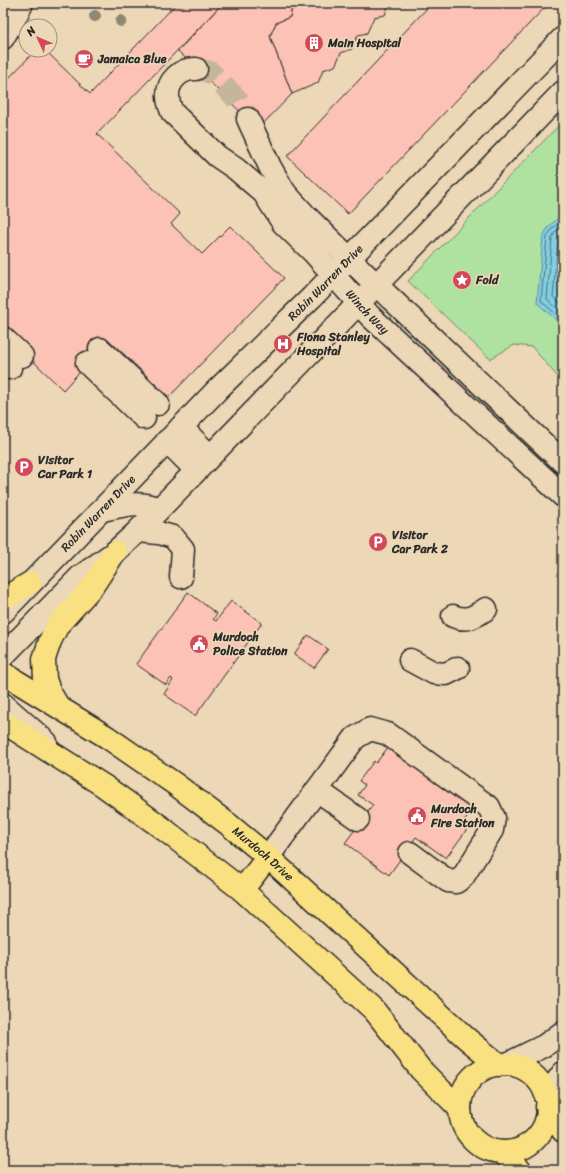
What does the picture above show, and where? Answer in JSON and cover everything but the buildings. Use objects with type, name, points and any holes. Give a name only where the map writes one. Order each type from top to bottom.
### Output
[{"type":"main road","points":[[58,706],[49,691],[45,679],[44,659],[50,641],[58,625],[92,587],[116,552]]},
{"type":"main road","points":[[3,599],[30,583]]},
{"type":"main road","name":"Murdoch Drive","points":[[3,673],[107,737],[175,784],[268,857],[466,1038],[503,1064],[519,1067],[530,1073],[539,1082],[547,1102],[563,1131]]},
{"type":"main road","points":[[3,722],[104,786],[161,827],[242,890],[374,1010],[422,1070],[460,1109]]},
{"type":"main road","points":[[242,890],[268,857]]},
{"type":"main road","points":[[503,1064],[486,1068],[475,1075],[467,1084],[461,1096],[460,1109],[462,1122],[468,1134],[477,1143],[489,1150],[502,1152],[516,1150],[529,1144],[539,1134],[546,1121],[547,1102]]},
{"type":"main road","points":[[502,1152],[520,1170]]},
{"type":"street","points":[[3,38],[18,14],[22,4]]},
{"type":"street","name":"Robin Warren Drive","points":[[352,278],[368,240],[563,38]]},
{"type":"street","name":"Winch Way","points":[[196,69],[189,69],[183,72],[172,82],[168,89],[169,105],[172,112],[217,156],[264,193],[283,223],[352,278],[563,462]]},
{"type":"street","points":[[312,297],[321,289],[396,265],[563,92]]},
{"type":"street","name":"Winch Way","points":[[229,164],[243,163],[249,160],[254,154],[257,142],[251,125],[270,167],[299,222],[563,496]]},
{"type":"street","points":[[3,656],[80,577],[116,552],[138,531],[343,320],[349,315],[364,313],[352,278],[320,265],[320,282],[312,297]]},
{"type":"street","name":"Robin Warren Drive","points":[[3,612],[218,389],[312,297]]},
{"type":"street","points":[[3,338],[12,362]]},
{"type":"street","points":[[94,356],[151,411]]},
{"type":"street","points":[[174,434],[203,463]]},
{"type":"street","points":[[102,510],[136,503],[148,504],[159,509]]},
{"type":"street","points":[[138,531],[159,533],[173,537],[183,549],[181,577]]},
{"type":"street","points":[[453,616],[461,620],[473,618],[486,609]]},
{"type":"street","points":[[410,660],[434,673],[446,674],[458,668]]},
{"type":"street","points":[[3,704],[72,766]]},
{"type":"street","points":[[268,857],[355,738],[370,729],[388,734],[489,807],[494,818],[492,830],[463,876],[456,882],[448,881],[410,853]]},
{"type":"street","points":[[317,790],[358,819]]},
{"type":"street","points":[[503,1064],[544,1046],[563,1032]]},
{"type":"street","points":[[547,1102],[563,1073]]},
{"type":"green space","points":[[563,121],[563,383],[532,347],[514,345],[490,359],[408,281]]},
{"type":"water","points":[[563,214],[563,326],[537,303],[543,236],[549,226]]},
{"type":"tunnel","points":[[196,69],[210,72],[237,99],[248,119]]},
{"type":"place","name":"Main Hospital","points":[[314,43]]},
{"type":"place","name":"Jamaica Blue","points":[[84,59]]},
{"type":"place","name":"Fold","points":[[462,280]]},
{"type":"place","name":"Fiona Stanley Hospital","points":[[283,344]]},
{"type":"place","name":"Visitor Car Park 1","points":[[24,467]]},
{"type":"place","name":"Visitor Car Park 2","points":[[378,542]]},
{"type":"place","name":"Murdoch Police Station","points":[[199,644]]},
{"type":"place","name":"Murdoch Fire Station","points":[[417,816]]}]
